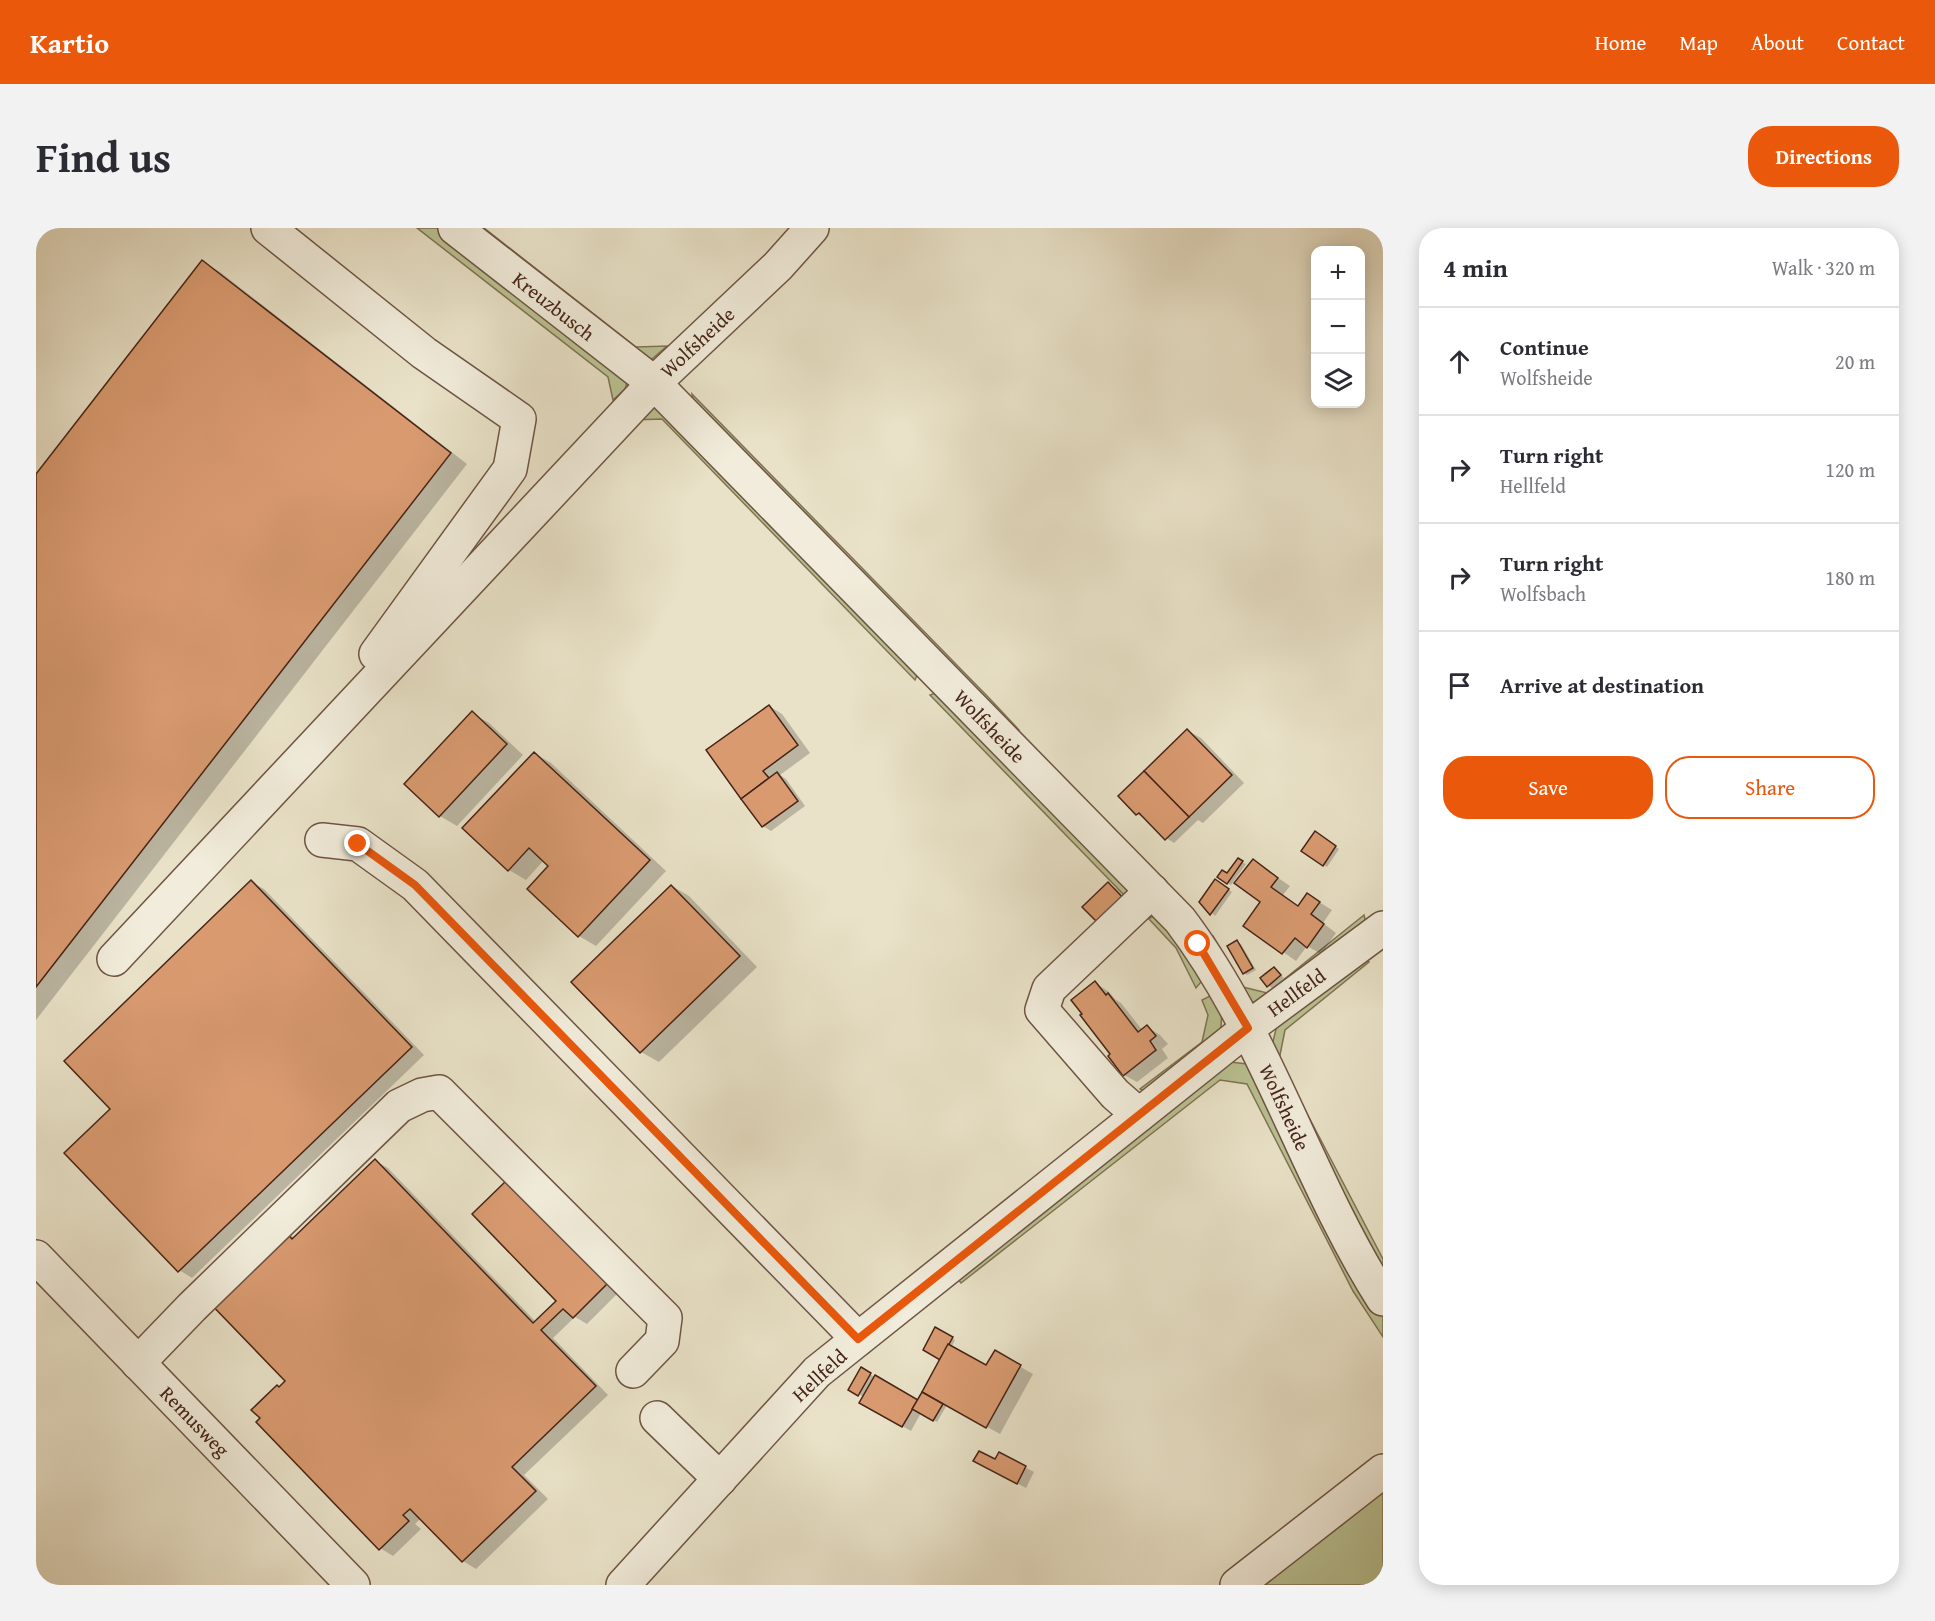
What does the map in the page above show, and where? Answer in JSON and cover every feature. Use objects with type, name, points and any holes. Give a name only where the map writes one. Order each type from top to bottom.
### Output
[{"type":"street","points":[[267,228],[424,352],[519,419],[510,469],[294,767]]},
{"type":"street","name":"Kreuzbusch","points":[[455,228],[654,383]]},
{"type":"street","name":"Wolfsheide","points":[[813,228],[777,266],[654,383],[1180,920],[1198,944],[1248,1028],[1323,1187],[1383,1299]]},
{"type":"street","points":[[114,959],[654,383]]},
{"type":"street","points":[[322,840],[358,844],[415,885],[858,1339]]},
{"type":"street","points":[[1138,1115],[1115,1094],[1042,1010],[1049,989],[1152,891]]},
{"type":"street","name":"Hellfeld","points":[[623,1585],[817,1372],[1248,1028],[1383,928]]},
{"type":"street","points":[[138,1363],[399,1106],[422,1095],[439,1092],[665,1318],[662,1341],[633,1371]]},
{"type":"street","name":"Remusweg","points":[[36,1257],[353,1585]]},
{"type":"street","points":[[657,1418],[720,1479]]},
{"type":"street","points":[[1237,1585],[1383,1472]]},
{"type":"green space","points":[[417,228],[442,228],[620,367],[627,383],[625,389],[613,400],[608,377]]},
{"type":"green space","points":[[469,228],[484,228],[636,347],[667,346],[652,359],[639,357]]},
{"type":"green space","points":[[692,394],[991,700],[1019,730],[1013,737],[695,410]]},
{"type":"green space","points":[[658,406],[920,668],[915,680],[662,419],[634,420],[646,408]]},
{"type":"green space","points":[[938,692],[1133,884],[1126,897],[930,695]]},
{"type":"green space","points":[[1162,915],[1205,977],[1196,988],[1176,948],[1148,918]]},
{"type":"green space","points":[[1364,915],[1364,929],[1270,1003],[1250,1002],[1208,945],[1213,936],[1243,987],[1267,993]]},
{"type":"green space","points":[[1363,957],[1369,962],[1285,1030],[1279,1060],[1383,1259],[1383,1280],[1269,1058],[1276,1029],[1283,1017]]},
{"type":"green space","points":[[1214,994],[1222,1009],[1221,1027],[1210,1049],[1150,1095],[1140,1089],[1202,1042],[1208,1015],[1202,1000]]},
{"type":"green space","points":[[1222,1061],[1247,1064],[1383,1313],[1383,1337],[1353,1291],[1247,1084],[1220,1080],[961,1283],[953,1273]]},
{"type":"green space","points":[[1383,1484],[1383,1585],[1253,1585]]},
{"type":"building","points":[[202,260],[451,453],[36,987],[36,474]]},
{"type":"building","points":[[769,705],[798,745],[763,771],[769,778],[741,799],[706,750]]},
{"type":"building","points":[[472,711],[507,744],[439,817],[404,784]]},
{"type":"building","points":[[1187,729],[1232,775],[1189,817],[1144,771]]},
{"type":"building","points":[[534,752],[650,860],[578,937],[527,889],[548,866],[529,848],[508,871],[462,828]]},
{"type":"building","points":[[1144,771],[1189,817],[1165,840],[1139,813],[1136,815],[1118,796]]},
{"type":"building","points":[[777,772],[798,801],[762,827],[741,799]]},
{"type":"building","points":[[1315,831],[1336,846],[1323,866],[1301,851]]},
{"type":"building","points":[[1238,858],[1243,861],[1227,884],[1217,877],[1222,870],[1227,873]]},
{"type":"building","points":[[1253,859],[1278,878],[1271,887],[1298,906],[1307,893],[1320,902],[1311,914],[1324,924],[1307,948],[1295,938],[1282,954],[1243,926],[1260,902],[1234,883]]},
{"type":"building","points":[[1215,879],[1229,889],[1210,915],[1199,902]]},
{"type":"building","points":[[251,880],[412,1047],[178,1272],[64,1153],[110,1109],[64,1061]]},
{"type":"building","points":[[1108,882],[1124,899],[1099,924],[1082,907]]},
{"type":"building","points":[[671,885],[740,956],[640,1053],[571,982]]},
{"type":"building","points":[[1237,940],[1253,968],[1243,974],[1227,946]]},
{"type":"building","points":[[1274,967],[1281,975],[1267,987],[1260,978]]},
{"type":"building","points":[[1095,981],[1106,995],[1108,993],[1138,1032],[1147,1025],[1156,1036],[1150,1041],[1156,1050],[1123,1076],[1071,1000]]},
{"type":"building","points":[[375,1159],[533,1323],[556,1301],[472,1214],[507,1180],[607,1284],[573,1318],[563,1309],[541,1330],[596,1386],[512,1467],[536,1491],[462,1562],[410,1509],[403,1515],[409,1521],[379,1550],[256,1422],[260,1418],[251,1410],[277,1385],[279,1387],[285,1381],[204,1297],[279,1225],[292,1239]]},
{"type":"building","points":[[935,1327],[953,1337],[940,1360],[923,1350]]},
{"type":"building","points":[[948,1344],[986,1365],[995,1350],[1021,1365],[986,1428],[922,1392]]},
{"type":"building","points":[[861,1367],[871,1373],[858,1396],[848,1390]]},
{"type":"building","points":[[875,1375],[918,1400],[902,1427],[859,1403]]},
{"type":"building","points":[[922,1392],[943,1404],[933,1421],[912,1409]]},
{"type":"building","points":[[979,1451],[995,1459],[999,1452],[1026,1466],[1017,1484],[973,1461]]},
{"type":"route","points":[[358,844],[415,885],[858,1339],[1248,1028],[1198,944]]}]
